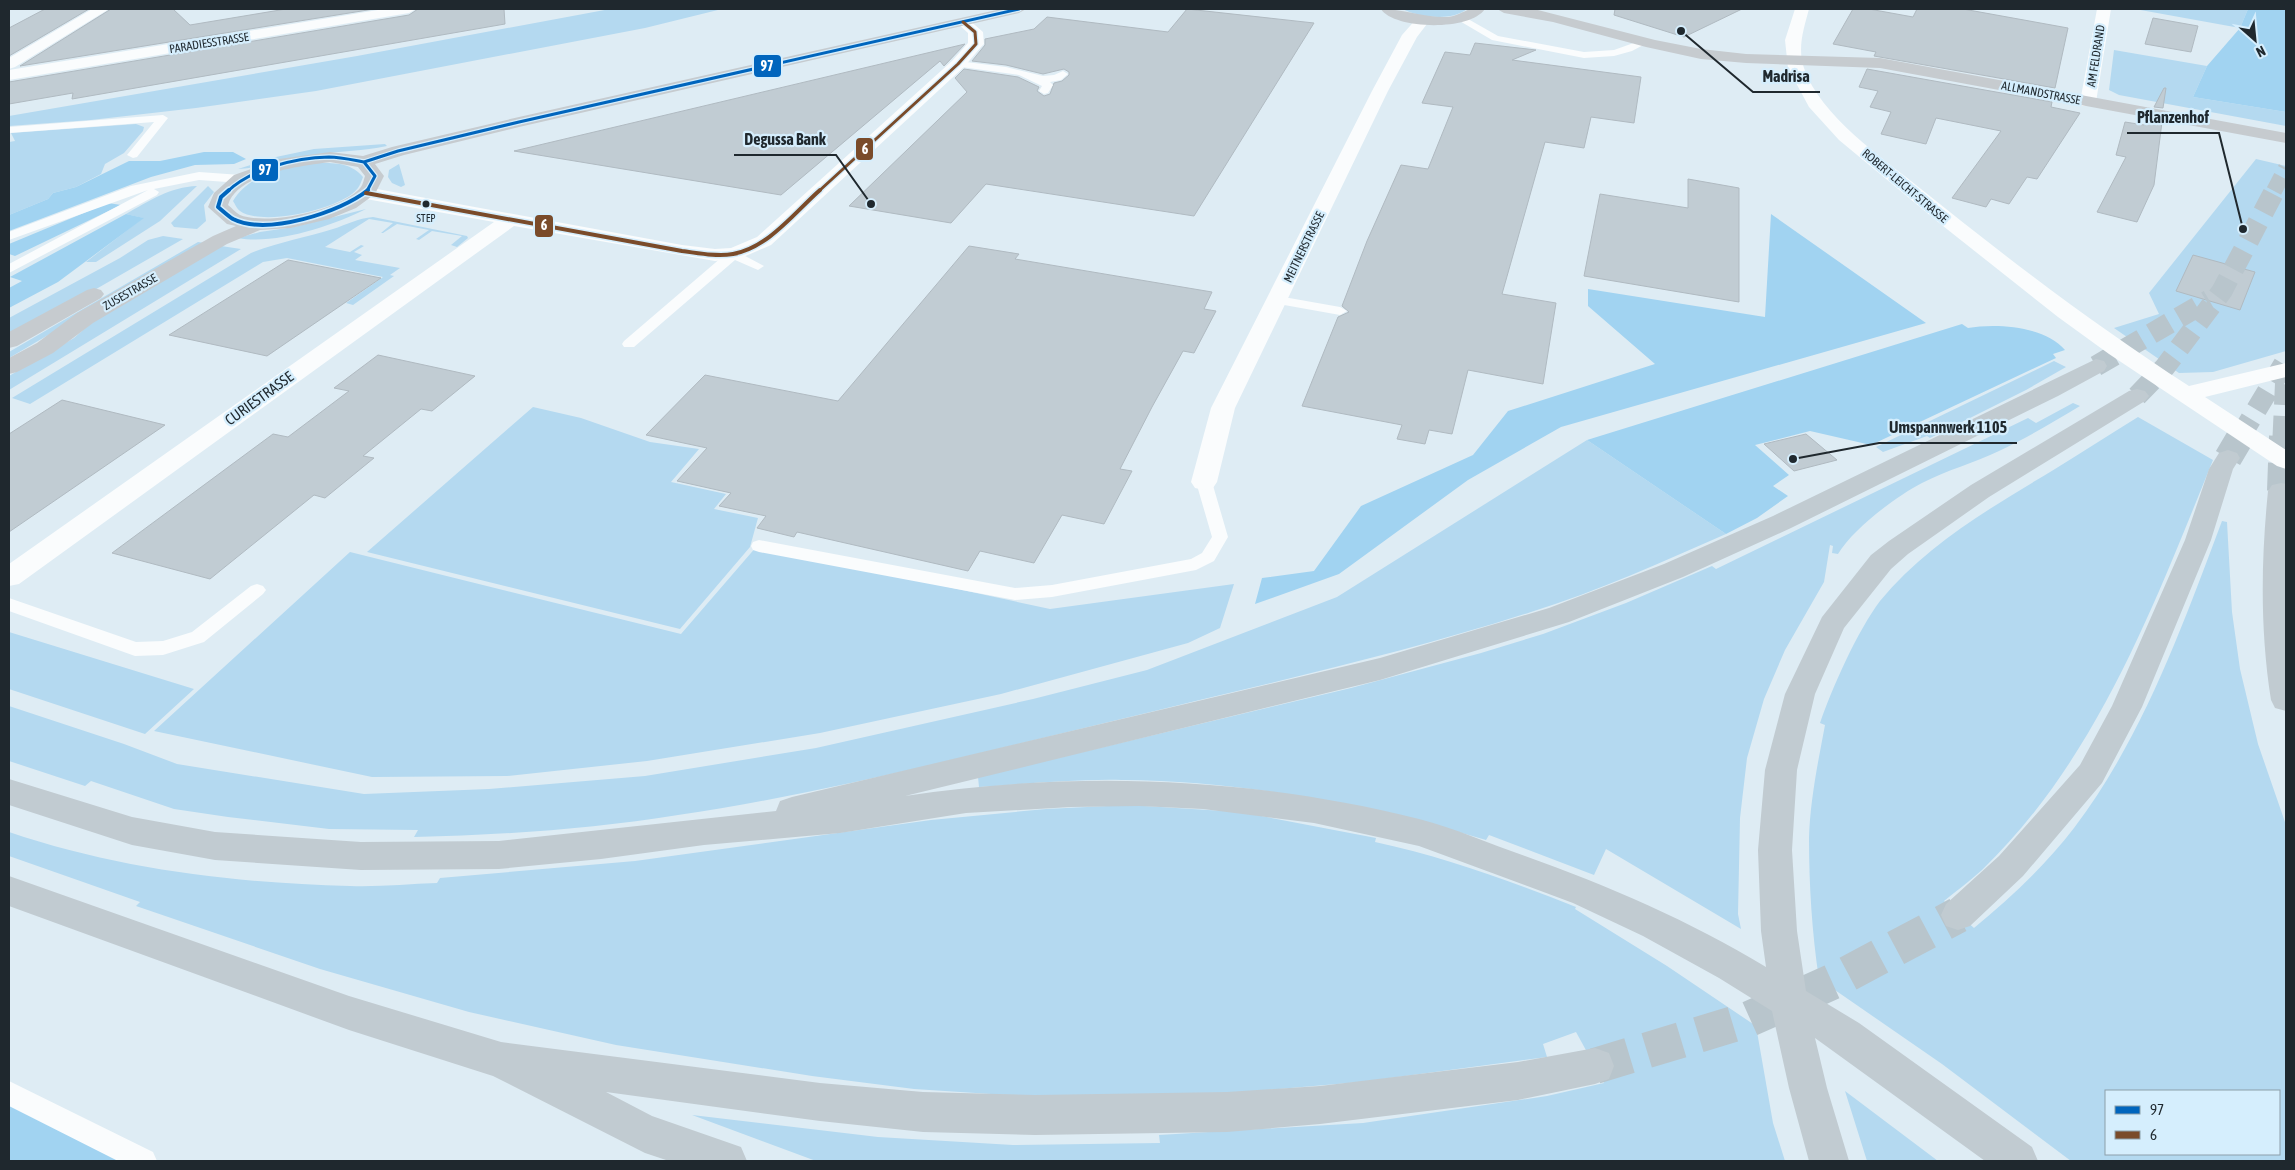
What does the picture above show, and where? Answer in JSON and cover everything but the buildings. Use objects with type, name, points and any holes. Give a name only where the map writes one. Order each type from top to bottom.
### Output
[{"type":"highway","points":[[704,831],[1380,669],[1466,645],[1564,613],[1618,593],[1722,549],[2050,391],[2096,366]]},
{"type":"highway","points":[[1829,1161],[1811,1105],[1779,944],[1774,877],[1776,818],[1782,761],[1794,712],[1810,668],[1831,628],[1881,562],[1950,510],[2137,396]]},
{"type":"highway","points":[[1958,915],[2011,866],[2090,774],[2127,707],[2198,540],[2221,469],[2228,458]]},
{"type":"highway","points":[[2281,491],[2275,551],[2274,595],[2275,628],[2286,700]]},
{"type":"highway","points":[[9,792],[132,830],[215,846],[361,856],[499,855],[600,845],[704,831],[840,819],[966,800],[1020,796],[1139,793],[1203,796],[1314,810],[1421,833],[1585,892],[1655,925],[1732,966],[1846,1036],[2018,1161]]},
{"type":"highway","points":[[9,891],[349,1013],[501,1060],[820,1102],[923,1112],[1035,1115],[1227,1112],[1320,1105],[1518,1081],[1595,1066]]},
{"type":"highway","points":[[501,1060],[645,1133],[727,1161]]},
{"type":"street","points":[[9,64],[102,9]]},
{"type":"street","name":"PARADIESSTRASSE","points":[[9,75],[409,9]]},
{"type":"street","points":[[364,162],[398,151],[519,122],[1019,9]]},
{"type":"street","points":[[1388,9],[1408,17],[1423,20],[1461,18],[1471,15],[1478,9]]},
{"type":"street","points":[[1504,9],[1545,14],[1642,42],[1702,55],[1796,58]]},
{"type":"street","name":"ROBERT-LEICHT-STRASSE","points":[[1802,9],[1793,40],[1798,72],[1814,103],[1845,136],[1945,218],[2116,349],[2286,461]]},
{"type":"street","name":"AM FELDRAND","points":[[2088,102],[2104,9]]},
{"type":"street","name":"MEITNERSTRASSE","points":[[1204,482],[1223,408],[1278,300],[1376,98],[1410,35],[1423,20]]},
{"type":"street","points":[[366,193],[682,251],[716,255],[734,254],[764,241],[958,64],[976,44],[975,32],[963,22]]},
{"type":"street","name":"ALLMANDSTRASSE","points":[[1796,58],[1847,59],[1880,63],[2286,138]]},
{"type":"street","points":[[222,214],[218,206],[221,197],[241,180],[263,170],[308,158],[340,158],[364,162],[373,168],[376,175],[374,184],[366,193]]},
{"type":"street","name":"ZUSESTRASSE","points":[[9,342],[196,236],[222,214],[236,221],[256,224],[280,223],[322,215],[351,203],[366,193]]},
{"type":"street","name":"CURIESTRASSE","points":[[9,577],[510,219]]},
{"type":"street","name":"ZUSESTRASSE","points":[[9,367],[45,348],[85,318],[119,298],[220,240],[256,224]]},
{"type":"street","points":[[2187,394],[2286,370]]},
{"type":"lane","points":[[1461,18],[1495,38],[1584,55],[1596,56],[1614,53],[1642,42]]},
{"type":"lane","points":[[958,64],[1028,74],[1044,79],[1057,78],[1063,74]]},
{"type":"lane","points":[[1044,79],[1048,85],[1044,91]]},
{"type":"lane","points":[[9,130],[163,118],[133,155]]},
{"type":"lane","points":[[9,236],[135,190],[178,180],[211,176],[241,180]]},
{"type":"lane","points":[[9,269],[178,180]]},
{"type":"lane","points":[[629,344],[734,254],[758,266]]},
{"type":"lane","points":[[1278,300],[1340,311]]},
{"type":"lane","points":[[759,546],[1015,594],[1052,591],[1196,564],[1208,557],[1220,537],[1204,482]]},
{"type":"lane","points":[[9,604],[135,649],[163,648],[198,637],[257,590]]},
{"type":"lane","points":[[9,1093],[144,1161]]},
{"type":"shaded area","points":[[610,9],[722,9],[645,28],[316,91],[196,108],[91,120],[9,126],[9,116],[357,56]]},
{"type":"shaded area","points":[[1402,9],[1467,9],[1452,16],[1435,17]]},
{"type":"shaded area","points":[[2135,9],[2248,9],[2240,28]]},
{"type":"shaded area","points":[[2248,9],[2286,9],[2286,112],[2193,97],[2207,66],[2240,28]]},
{"type":"shaded area","points":[[2114,50],[2207,66],[2193,97],[2286,112],[2286,126],[2119,95],[2109,90]]},
{"type":"shaded area","points":[[136,124],[144,127],[143,131],[124,153],[105,164],[101,174],[76,187],[53,193],[48,199],[9,215],[9,142],[15,141],[11,133]]},
{"type":"shaded area","points":[[385,144],[387,146],[308,155],[259,167],[238,169],[276,157],[314,149]]},
{"type":"shaded area","points":[[204,152],[233,152],[246,159],[234,164],[195,165],[151,177],[9,231],[9,215],[48,199],[53,193],[76,187],[129,161],[160,161]]},
{"type":"shaded area","points":[[2256,159],[2286,166],[2286,351],[2213,372],[2179,373],[2114,328],[2159,314],[2149,293]]},
{"type":"shaded area","points":[[312,163],[340,164],[352,168],[363,177],[358,188],[350,196],[320,209],[302,213],[266,217],[251,215],[240,211],[233,201],[248,184],[257,178],[278,170]]},
{"type":"shaded area","points":[[399,164],[405,185],[401,187],[392,183],[388,177],[389,170]]},
{"type":"shaded area","points":[[197,186],[160,221],[96,262],[86,262],[143,218],[126,214],[169,192]]},
{"type":"shaded area","points":[[208,186],[214,192],[204,205],[206,221],[197,229],[174,227],[171,223]]},
{"type":"shaded area","points":[[108,203],[121,205],[15,256],[9,254],[9,244]]},
{"type":"shaded area","points":[[366,209],[337,222],[303,233],[269,239],[238,238],[260,232],[294,227]]},
{"type":"shaded area","points":[[126,214],[144,218],[58,282],[9,308],[9,288],[22,281],[10,277]]},
{"type":"shaded area","points":[[1771,214],[1926,323],[1561,427],[1468,480],[1339,574],[1255,604],[1262,578],[1314,571],[1361,506],[1473,455],[1508,411],[1655,364],[1588,306],[1588,289],[1765,317]]},
{"type":"shaded area","points":[[373,217],[467,236],[468,238],[457,247],[451,245],[462,236],[432,231],[419,240],[416,239],[429,230],[397,224],[381,233],[393,223],[369,219],[325,247],[350,252],[361,245],[364,246],[354,252],[362,255],[355,260],[400,268],[390,275],[394,276],[353,305],[346,303],[383,277],[287,258],[263,262],[30,404],[12,398],[251,253],[357,220]]},
{"type":"shaded area","points":[[163,236],[183,239],[58,311],[9,333],[9,318],[120,258],[148,240]]},
{"type":"shaded area","points":[[198,242],[205,243],[9,358],[9,352]]},
{"type":"shaded area","points":[[221,246],[241,249],[9,390],[9,376],[74,338],[98,317]]},
{"type":"shaded area","points":[[1962,324],[1968,328],[2006,326],[2033,331],[2056,342],[2065,350],[2053,354],[2056,358],[1871,445],[1810,431],[1755,445],[1789,475],[1773,486],[1788,496],[1757,518],[1726,534],[1587,440]]},
{"type":"shaded area","points":[[2054,361],[2066,367],[2026,390],[1930,438],[1927,436],[1883,452],[1876,447]]},
{"type":"shaded area","points":[[2073,403],[2080,406],[2030,435],[1990,455],[1931,478],[1900,496],[1864,524],[1838,554],[1832,553],[1833,546],[1830,545],[1824,582],[1785,650],[1764,699],[1747,758],[1740,818],[1738,914],[1741,929],[1606,849],[1594,875],[1489,835],[1486,840],[1442,827],[1352,806],[1261,790],[1168,781],[1122,780],[1068,781],[979,787],[978,777],[1351,688],[1481,653],[1543,634],[1626,603],[1712,566],[1716,569],[2028,418],[2036,423]]},
{"type":"shaded area","points":[[533,407],[581,418],[650,442],[699,449],[671,482],[726,494],[714,509],[758,518],[750,547],[680,629],[367,552]]},
{"type":"shaded area","points":[[2138,417],[2213,460],[2144,624],[2090,730],[2058,780],[2023,826],[1982,870],[1944,901],[1974,928],[2027,881],[2074,828],[2099,793],[2141,719],[2176,641],[2222,521],[2227,522],[2232,612],[2240,669],[2258,744],[2286,825],[2286,1161],[2071,1161],[1942,1064],[1819,979],[1811,909],[1809,838],[1817,767],[1825,725],[1820,723],[1838,677],[1863,627],[1880,601],[1918,562],[1939,544],[1984,512]]},
{"type":"shaded area","points":[[1587,440],[1726,534],[1581,595],[1428,643],[1325,670],[844,785],[678,815],[580,828],[481,835],[414,837],[418,830],[329,829],[174,809],[91,781],[85,786],[9,761],[9,706],[124,744],[177,764],[364,794],[489,789],[645,776],[816,748],[1033,699],[1147,670],[1337,597]]},
{"type":"shaded area","points":[[757,546],[1050,609],[1234,584],[1220,628],[1188,643],[1001,694],[820,733],[647,761],[507,776],[372,777],[154,731],[350,552],[681,634]]},
{"type":"shaded area","points":[[9,632],[194,689],[145,734],[9,689]]},
{"type":"shaded area","points":[[1128,805],[1240,812],[1376,838],[1375,842],[1477,870],[1576,907],[1575,909],[1667,966],[1756,1026],[1773,1123],[1785,1161],[816,1161],[692,1115],[878,1137],[1013,1145],[1160,1143],[1159,1135],[1363,1123],[1547,1096],[1604,1083],[1576,1032],[1543,1044],[1547,1057],[1360,1082],[1233,1093],[1022,1096],[914,1089],[812,1076],[616,1045],[469,1012],[320,969],[136,906],[140,902],[9,856],[9,832],[92,856],[177,872],[263,882],[383,886],[437,883],[440,878],[635,861],[931,820],[1046,809]]},
{"type":"shaded area","points":[[1845,1091],[1938,1161],[1867,1161]]},
{"type":"shaded area","points":[[9,1103],[125,1149],[140,1161],[9,1161]]},
{"type":"tunnel","points":[[2274,191],[2286,168]]},
{"type":"tunnel","points":[[2137,396],[2165,367],[2222,291],[2275,190]]},
{"type":"tunnel","points":[[2096,366],[2209,300]]},
{"type":"tunnel","points":[[2240,437],[2285,362]]},
{"type":"tunnel","points":[[2283,437],[2286,373]]},
{"type":"tunnel","points":[[2228,458],[2241,436]]},
{"type":"tunnel","points":[[2281,491],[2283,436]]},
{"type":"tunnel","points":[[1595,1066],[1747,1020],[1836,980],[1958,915]]},
{"type":"transit line","name":"97","points":[[364,162],[375,176],[368,190],[349,203],[322,214],[291,222],[260,224],[234,219],[218,207],[221,197],[241,179],[285,163],[330,157],[364,162],[398,151],[519,122],[1019,9]]},
{"type":"transit line","name":"6","points":[[366,193],[682,251],[715,255],[734,254],[764,241],[958,64],[976,44],[975,32],[963,22]]},
{"type":"place","name":"Madrisa","points":[[1681,31]]},
{"type":"place","name":"STEP","points":[[426,204]]},
{"type":"place","name":"Degussa Bank","points":[[871,204]]},
{"type":"place","name":"Pflanzenhof","points":[[2243,229]]},
{"type":"place","name":"Umspannwerk 1105","points":[[1793,459]]}]
